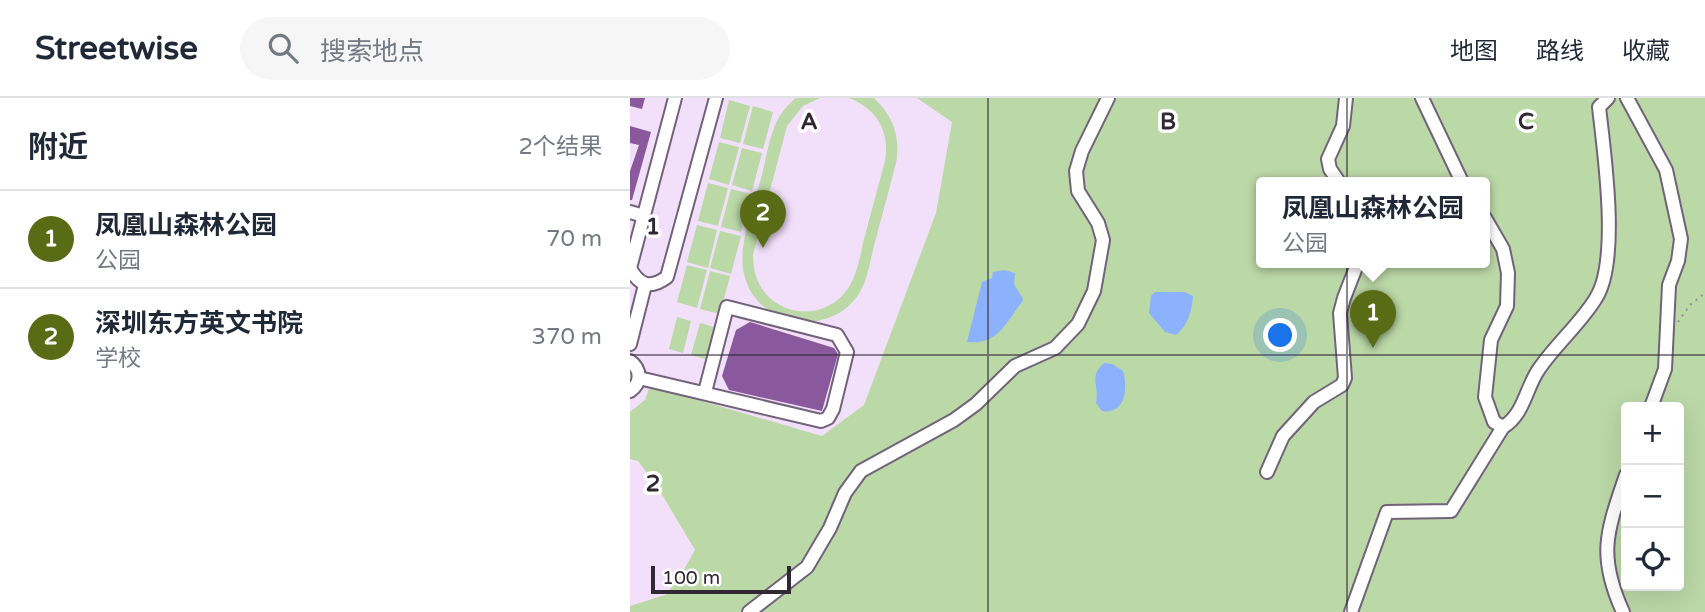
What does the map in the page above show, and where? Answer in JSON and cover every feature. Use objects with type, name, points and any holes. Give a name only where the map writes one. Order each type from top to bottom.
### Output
[{"type":"street","points":[[675,98],[630,268],[638,281],[645,285],[655,284],[667,277],[716,98]]},
{"type":"street","points":[[749,612],[807,567],[830,528],[845,493],[861,471],[954,420],[976,404],[1016,366],[1055,348],[1078,324],[1094,291],[1102,240],[1098,223],[1078,191],[1076,172],[1082,151],[1108,98]]},
{"type":"street","points":[[1336,177],[1328,159],[1343,126],[1346,98]]},
{"type":"street","points":[[1422,98],[1460,177]]},
{"type":"street","points":[[1352,612],[1387,512],[1451,511],[1503,427],[1511,423],[1520,411],[1538,369],[1597,297],[1605,276],[1610,223],[1599,107],[1608,98]]},
{"type":"street","points":[[1627,98],[1666,170],[1681,239],[1678,261],[1669,285],[1665,369],[1653,402]]},
{"type":"street","points":[[630,212],[644,216]]},
{"type":"street","points":[[1490,227],[1503,249],[1508,273],[1507,306],[1491,340],[1485,397],[1494,422],[1503,427]]},
{"type":"street","points":[[1267,472],[1283,436],[1314,402],[1342,385],[1345,378],[1340,313],[1356,268]]},
{"type":"street","points":[[630,344],[635,305],[645,285]]},
{"type":"street","points":[[639,378],[821,421],[828,418],[833,410],[847,352],[837,335],[727,307],[705,392]]},
{"type":"street","points":[[630,361],[636,367],[639,378],[630,391]]},
{"type":"street","points":[[1621,490],[1608,528],[1607,558],[1611,586],[1623,612]]},
{"type":"path","points":[[1667,337],[1690,305],[1705,293]]},
{"type":"green space","points":[[796,98],[820,98],[803,106],[787,126],[753,255],[757,277],[763,290],[780,305],[807,312],[833,303],[847,290],[858,266],[886,150],[879,122],[867,108],[849,98],[874,98],[891,120],[897,144],[896,163],[863,287],[847,307],[832,317],[814,321],[796,321],[779,316],[763,306],[751,292],[742,263],[748,224],[771,135],[780,116]]},
{"type":"green space","points":[[917,98],[1705,98],[1705,612],[630,612],[630,606],[665,595],[678,580],[695,550],[657,486],[638,461],[630,459],[630,412],[645,400],[650,386],[822,436],[864,405],[936,213],[952,122]]},
{"type":"green space","points":[[729,100],[750,106],[740,143],[720,138]]},
{"type":"green space","points":[[753,106],[773,112],[763,149],[743,144]]},
{"type":"green space","points":[[719,142],[739,147],[729,185],[709,179]]},
{"type":"green space","points":[[742,148],[762,153],[752,191],[732,185]]},
{"type":"green space","points":[[708,183],[728,188],[718,226],[698,221]]},
{"type":"green space","points":[[731,189],[751,194],[741,232],[721,227]]},
{"type":"green space","points":[[697,225],[717,230],[708,268],[687,262]]},
{"type":"green space","points":[[720,231],[741,236],[731,274],[710,268]]},
{"type":"green space","points":[[687,265],[707,270],[697,308],[677,302]]},
{"type":"green space","points":[[710,271],[730,276],[720,314],[700,309]]},
{"type":"green space","points":[[677,317],[691,321],[683,353],[669,349]]},
{"type":"green space","points":[[700,323],[714,327],[706,359],[691,355]]},
{"type":"water","points":[[1004,270],[1015,273],[1014,284],[1023,299],[1022,302],[1006,325],[994,336],[978,342],[967,342],[982,282],[992,278],[993,272]]},
{"type":"water","points":[[1155,292],[1185,292],[1193,296],[1189,317],[1176,335],[1165,332],[1149,313],[1151,296]]},
{"type":"water","points":[[1104,363],[1112,364],[1123,371],[1125,377],[1125,392],[1121,404],[1110,411],[1102,411],[1096,403],[1095,377]]},
{"type":"building","points":[[630,98],[645,98],[642,109],[630,106]]},
{"type":"building","points":[[630,126],[651,132],[632,200],[630,171],[639,145],[630,143]]},
{"type":"building","points":[[750,322],[834,348],[838,354],[822,411],[729,390],[722,376],[736,330]]},
{"type":"place","name":"深圳东方英文书院","points":[[763,248]]},
{"type":"place","name":"凤凰山森林公园","points":[[1373,348]]}]
